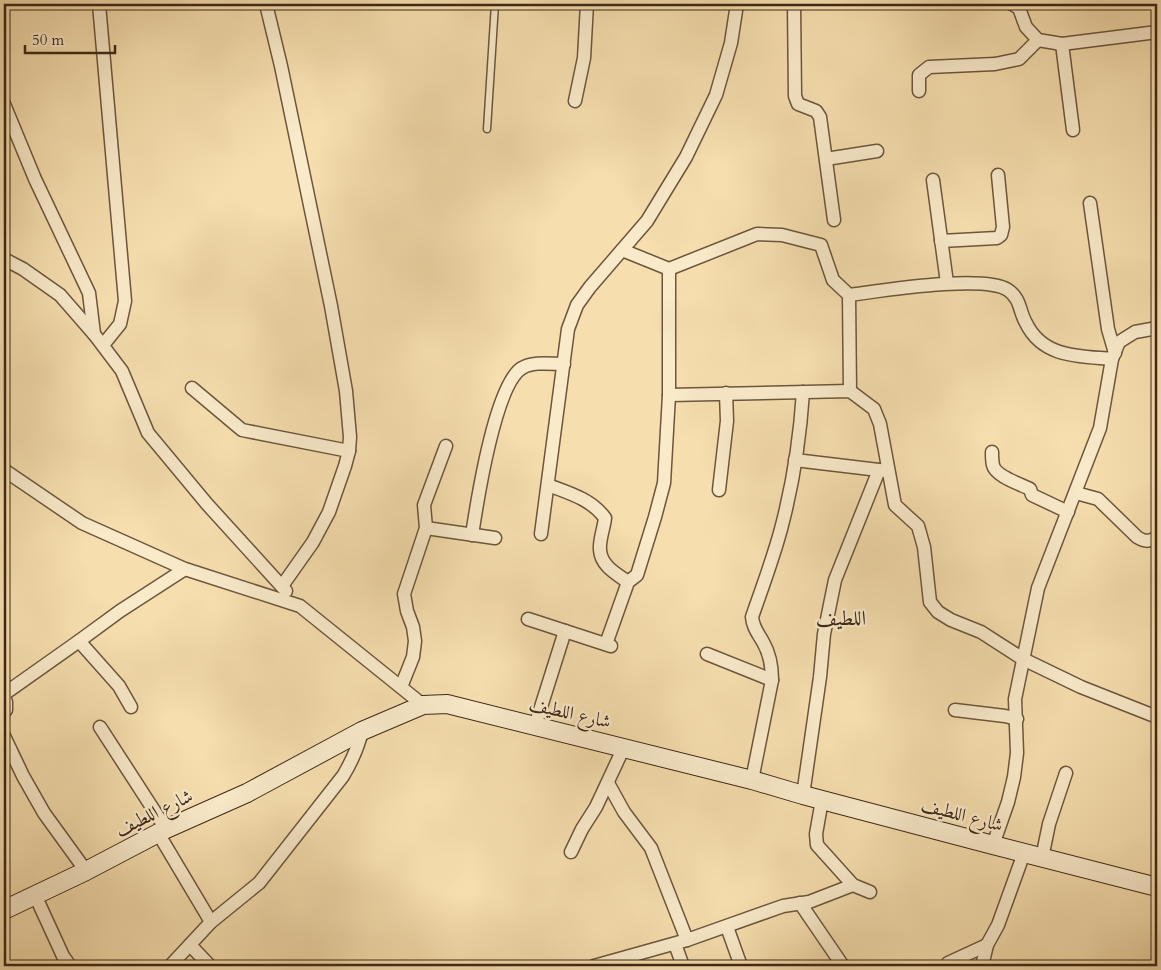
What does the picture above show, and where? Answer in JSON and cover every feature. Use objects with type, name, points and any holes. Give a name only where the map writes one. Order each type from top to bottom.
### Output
[{"type":"street","points":[[99,4],[125,301],[120,324],[102,345]]},
{"type":"street","points":[[266,4],[281,66],[331,306],[346,391],[350,437],[349,451],[329,512],[313,542],[282,586]]},
{"type":"street","points":[[575,101],[584,58],[587,4]]},
{"type":"street","points":[[541,534],[568,329],[577,306],[590,287],[652,213],[686,157],[716,95],[731,43],[737,4]]},
{"type":"street","points":[[794,4],[795,96],[798,104],[816,111],[820,117],[834,220]]},
{"type":"street","points":[[1012,4],[1019,8],[1026,27],[1038,40],[1062,44],[1157,32]]},
{"type":"street","points":[[919,91],[920,75],[929,67],[995,64],[1020,59],[1038,40]]},
{"type":"street","points":[[1062,44],[1073,130]]},
{"type":"street","points":[[4,104],[36,179],[89,293],[94,334]]},
{"type":"street","points":[[826,160],[877,151]]},
{"type":"street","points":[[941,240],[997,238],[1001,235],[1003,227],[998,175]]},
{"type":"street","points":[[934,180],[946,283]]},
{"type":"street","points":[[1090,203],[1108,329],[1114,356]]},
{"type":"street","points":[[622,250],[669,269],[757,234],[782,235],[821,245],[833,280],[849,295],[850,391]]},
{"type":"street","points":[[4,259],[23,269],[60,295],[94,334],[122,371],[148,433],[207,504],[300,606],[423,705]]},
{"type":"street","points":[[528,620],[609,645],[628,582],[637,575],[664,483],[668,395],[669,269]]},
{"type":"street","points":[[849,295],[946,283],[994,285],[1008,289],[1018,299],[1026,323],[1041,343],[1054,351],[1080,356],[1114,356]]},
{"type":"street","points":[[993,845],[1008,802],[1014,777],[1017,753],[1015,699],[1038,588],[1100,428],[1114,356],[1119,342],[1135,332],[1157,328]]},
{"type":"street","points":[[472,535],[488,449],[500,404],[513,377],[522,368],[532,365],[564,364]]},
{"type":"street","points":[[192,388],[242,430],[349,451]]},
{"type":"street","points":[[668,395],[726,392],[850,391],[874,409],[880,424],[887,457],[884,470],[835,580],[824,634],[820,678],[803,795]]},
{"type":"street","points":[[719,490],[727,421],[726,392]]},
{"type":"street","points":[[752,780],[772,680],[772,666],[764,643],[753,626],[752,617],[781,529],[800,429],[803,392]]},
{"type":"street","points":[[400,687],[413,657],[415,641],[414,627],[407,612],[404,594],[426,528],[424,505],[446,446]]},
{"type":"street","points":[[992,452],[995,470],[1030,489],[1032,495],[1068,512]]},
{"type":"street","points":[[795,460],[884,470]]},
{"type":"street","points":[[4,470],[82,523],[185,570],[300,606]]},
{"type":"street","points":[[884,470],[895,505],[918,526],[924,547],[930,602],[938,612],[951,620],[981,632],[1023,659],[1081,687],[1157,717]]},
{"type":"street","points":[[548,485],[579,496],[605,518],[600,550],[604,562],[610,569],[628,582]]},
{"type":"street","points":[[1076,493],[1098,499],[1143,542],[1157,537]]},
{"type":"street","points":[[426,528],[495,538]]},
{"type":"street","points":[[4,712],[6,710],[6,702],[4,695],[127,606],[185,570]]},
{"type":"street","points":[[535,726],[565,631]]},
{"type":"street","points":[[79,641],[119,686],[131,707]]},
{"type":"street","points":[[707,654],[772,680]]},
{"type":"street","name":"شارع اللطيف","points":[[4,910],[86,871],[162,831],[247,793],[362,731],[423,705],[447,704],[624,747],[1157,887]]},
{"type":"street","points":[[955,710],[1005,716],[1016,720]]},
{"type":"street","points":[[100,727],[162,831],[212,922]]},
{"type":"street","points":[[170,966],[212,922],[259,883],[343,776],[355,754],[362,731]]},
{"type":"street","points":[[4,736],[22,776],[44,812],[86,871]]},
{"type":"street","points":[[571,852],[582,829],[596,807],[624,747]]},
{"type":"street","points":[[1042,858],[1049,824],[1066,773]]},
{"type":"street","points":[[608,783],[624,812],[651,848],[681,942],[683,966]]},
{"type":"street","points":[[822,800],[816,834],[817,845],[853,885],[870,892]]},
{"type":"street","points":[[982,966],[986,945],[998,925],[1024,853]]},
{"type":"street","points":[[594,966],[681,942],[783,906],[809,902],[853,885]]},
{"type":"street","points":[[35,895],[63,956],[70,966]]},
{"type":"street","points":[[800,903],[843,966]]},
{"type":"street","points":[[727,927],[741,966]]},
{"type":"street","points":[[190,945],[210,966]]},
{"type":"street","points":[[948,963],[986,945]]},
{"type":"lane","points":[[487,129],[495,4]]},
{"type":"district","name":"اللطيف","points":[[841,618]]}]
